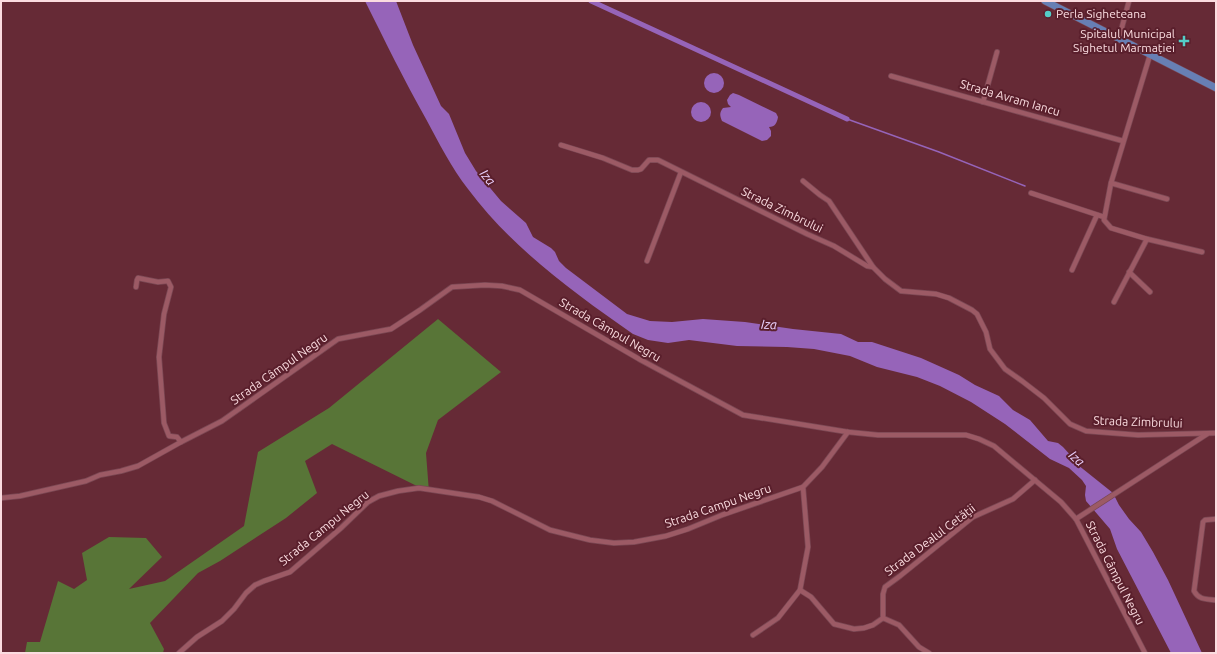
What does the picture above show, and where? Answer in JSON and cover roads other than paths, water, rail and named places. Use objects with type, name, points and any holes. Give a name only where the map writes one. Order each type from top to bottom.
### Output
[{"type":"main road","points":[[1045,1],[1216,88]]},
{"type":"street","points":[[1119,38],[1129,1]]},
{"type":"street","points":[[982,102],[997,52]]},
{"type":"street","points":[[1150,55],[1111,183],[1104,222],[1111,228],[1147,239],[1202,252]]},
{"type":"street","name":"Strada Avram Iancu","points":[[892,76],[1123,141]]},
{"type":"street","name":"Strada Zimbrului","points":[[561,145],[603,158],[632,170],[641,169],[649,160],[658,160],[834,246],[867,266],[873,267]]},
{"type":"street","points":[[647,261],[681,172]]},
{"type":"street","name":"Strada Zimbrului","points":[[803,181],[830,201],[873,267],[894,287],[901,291],[936,294],[949,298],[977,314],[986,332],[990,349],[1004,369],[1044,398],[1065,421],[1077,428],[1093,432],[1138,435],[1216,433]]},
{"type":"street","points":[[1111,183],[1167,199]]},
{"type":"street","points":[[1031,193],[1104,217]]},
{"type":"street","points":[[1072,270],[1097,215]]},
{"type":"street","points":[[1114,302],[1147,239]]},
{"type":"street","points":[[1129,272],[1150,292]]},
{"type":"street","points":[[136,287],[138,278],[158,282],[168,281],[170,283],[170,291],[164,314],[160,346],[160,374],[164,423],[170,436],[177,437],[181,442]]},
{"type":"street","name":"Strada Câmpul Negru","points":[[1,498],[20,496],[86,481],[100,475],[138,466],[222,420],[338,339],[390,329],[452,287],[485,285],[502,286],[520,290],[639,359],[743,415],[848,432],[878,434],[961,435],[975,437],[994,446],[1061,502],[1076,519],[1145,653]]},
{"type":"street","name":"Strada Campu Negru","points":[[179,653],[197,637],[222,620],[255,585],[290,572],[341,528],[368,502],[379,496],[419,488],[479,497],[492,501],[550,530],[590,540],[614,543],[634,542],[666,536],[688,529],[722,515],[803,487],[822,467],[848,432]]},
{"type":"street","name":"Strada Zimbrului","points":[[1076,519],[1209,433]]},
{"type":"street","name":"Strada Dealul Cetății","points":[[883,618],[883,594],[885,587],[973,517],[1013,499],[1035,480]]},
{"type":"street","points":[[752,635],[778,618],[800,590],[808,547],[803,487]]},
{"type":"street","points":[[1216,519],[1204,520],[1203,522],[1194,586],[1194,591],[1197,596],[1216,600]]},
{"type":"street","points":[[800,590],[811,597],[834,624],[854,629],[864,628],[873,625],[883,618],[899,625],[918,648],[928,653]]},
{"type":"waterway","points":[[591,1],[847,119]]},
{"type":"waterway","points":[[847,119],[939,152],[1025,186]]},
{"type":"place","name":"Perla Sigheteana","points":[[1048,14]]},
{"type":"place","name":"Spitalul Municipal Sighetul Marmației","points":[[1184,41]]},
{"type":"water label","name":"Iza","points":[[488,177]]},
{"type":"water label","name":"Iza","points":[[769,324]]},
{"type":"water label","name":"Iza","points":[[1077,458]]}]
